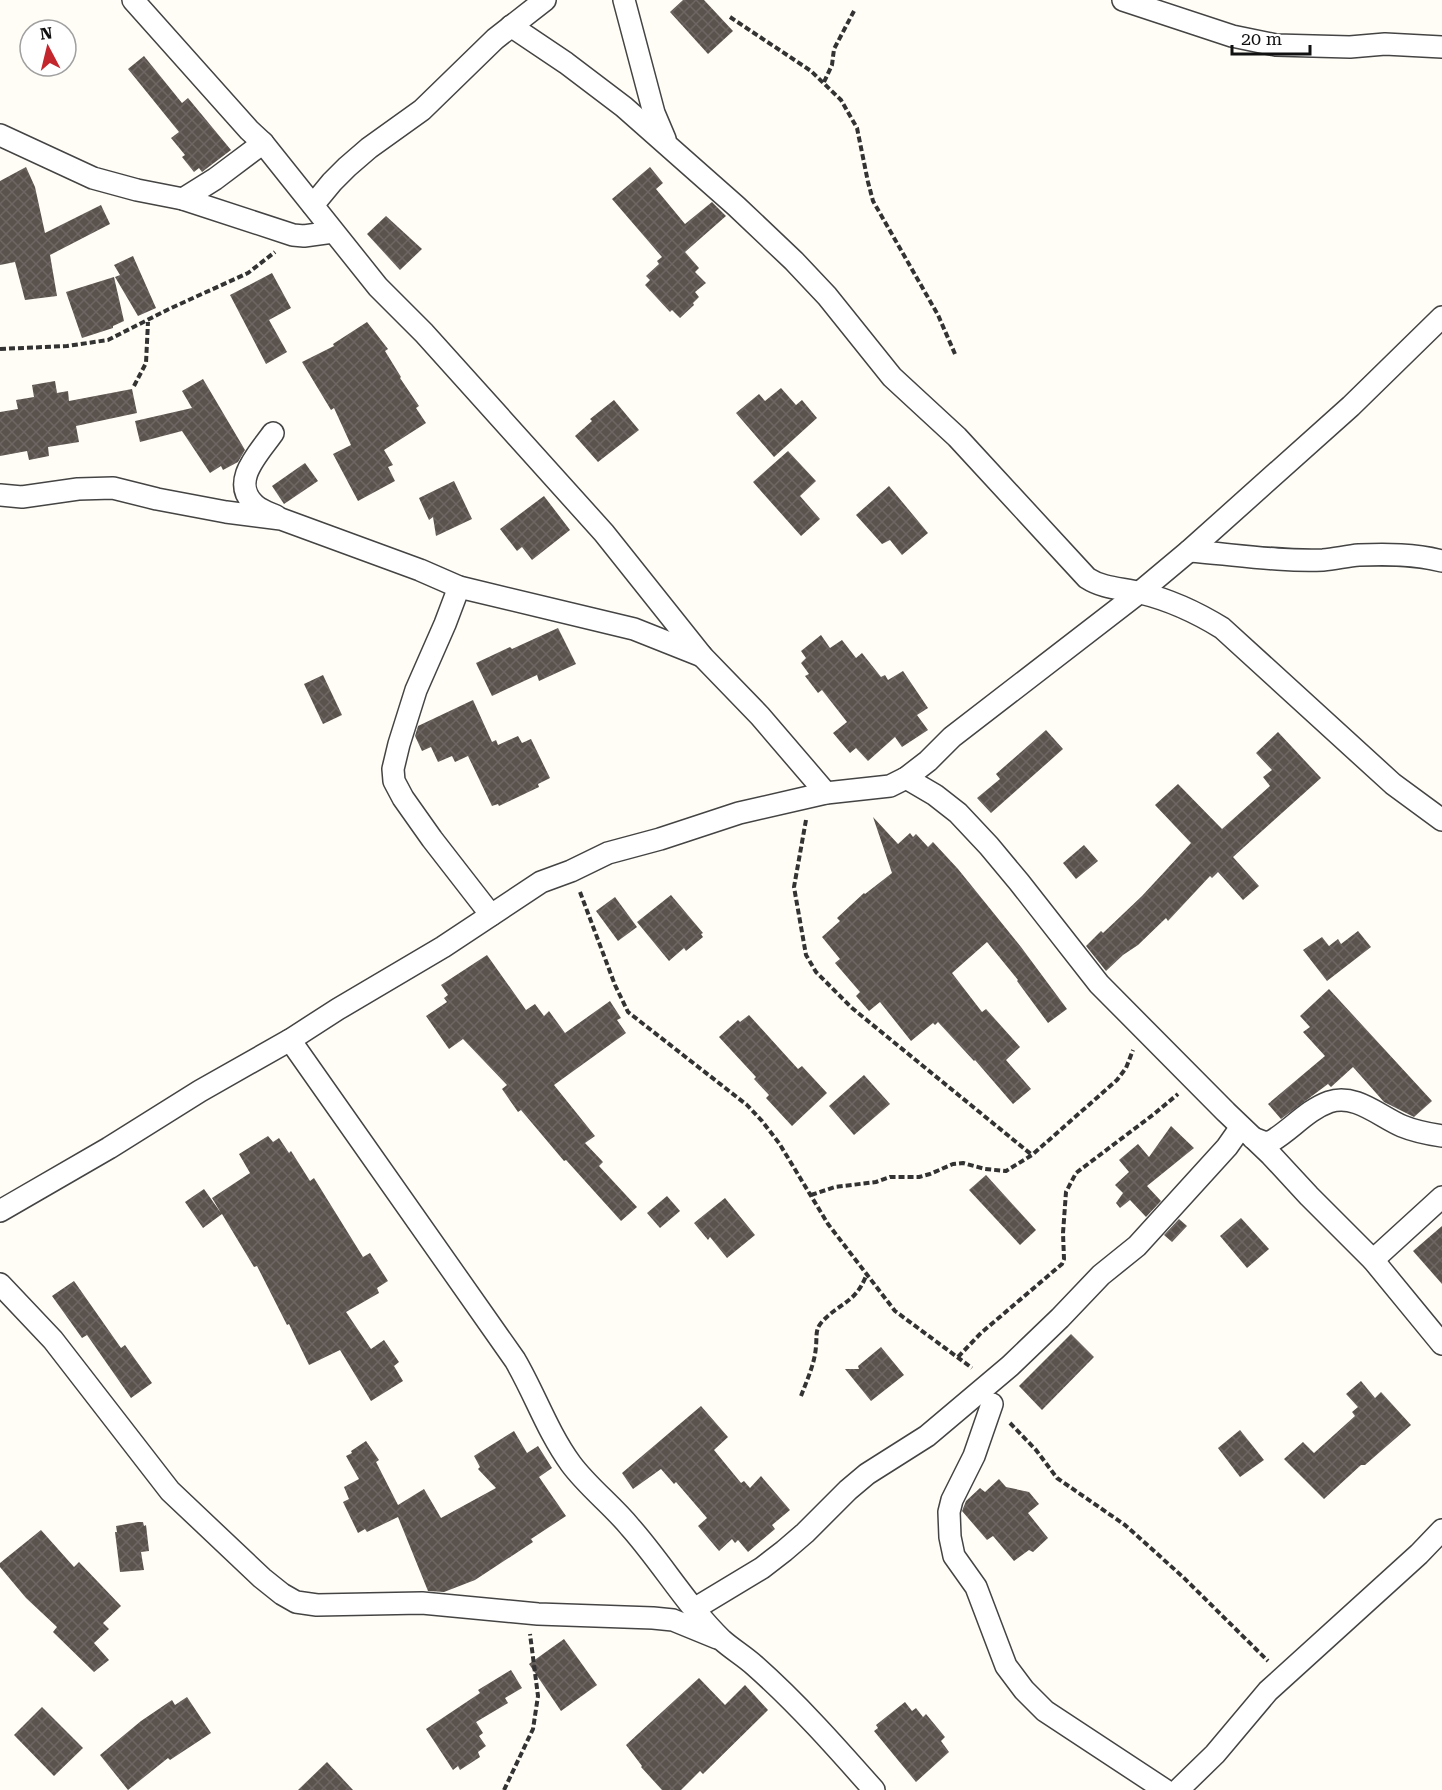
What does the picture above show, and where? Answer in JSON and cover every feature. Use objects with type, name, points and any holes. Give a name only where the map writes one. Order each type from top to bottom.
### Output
[{"type":"street","points":[[133,0],[263,143],[378,287],[432,341],[604,533],[702,656],[760,716],[819,794]]},
{"type":"street","points":[[313,205],[347,167],[369,148],[422,110],[511,26],[545,0]]},
{"type":"street","points":[[624,0],[654,113],[668,145]]},
{"type":"street","points":[[1123,0],[1232,36],[1276,45],[1350,47],[1385,44],[1442,47]]},
{"type":"street","points":[[511,26],[566,63],[624,107],[736,206],[794,261],[827,296],[892,376],[957,437],[1087,578],[1096,584],[1140,592],[1195,611],[1222,628],[1394,784],[1442,820]]},
{"type":"street","points":[[0,135],[93,178],[183,199],[293,235],[304,236],[333,232]]},
{"type":"street","points":[[183,199],[215,179],[263,143]]},
{"type":"street","points":[[0,1210],[290,1040],[541,882],[571,871],[608,853],[739,813],[819,794],[890,786],[906,778],[928,761],[960,730],[1140,592],[1189,551],[1351,406],[1442,317]]},
{"type":"street","points":[[273,434],[250,466],[244,485],[247,495],[255,505],[281,519],[459,586],[633,629],[702,656]]},
{"type":"street","points":[[0,495],[22,497],[78,489],[113,488],[226,512],[281,519]]},
{"type":"street","points":[[1189,551],[1303,560],[1390,554],[1442,561]]},
{"type":"street","points":[[459,586],[416,690],[395,760],[394,781],[426,831],[491,915]]},
{"type":"street","points":[[906,778],[935,795],[966,821],[1019,882],[1099,984],[1374,1260],[1442,1344]]},
{"type":"street","points":[[290,1040],[515,1360],[532,1389],[557,1444],[573,1466],[629,1525],[694,1608],[723,1640],[754,1665],[802,1711],[874,1790]]},
{"type":"street","points":[[1247,1132],[1266,1143],[1272,1141],[1315,1108],[1331,1101],[1343,1100],[1354,1101],[1402,1126],[1442,1136]]},
{"type":"street","points":[[694,1608],[762,1568],[805,1533],[867,1474],[927,1436],[954,1415],[987,1396],[1030,1347],[1101,1275],[1137,1246],[1227,1147],[1247,1132]]},
{"type":"street","points":[[1374,1260],[1442,1197]]},
{"type":"street","points":[[0,1284],[53,1340],[170,1491],[219,1539],[282,1594],[296,1602],[317,1605],[422,1603],[527,1613],[673,1620],[723,1640]]},
{"type":"street","points":[[987,1396],[974,1456],[952,1500],[949,1512],[950,1537],[954,1556],[976,1587],[1006,1666],[1024,1690],[1045,1711],[1165,1790]]},
{"type":"street","points":[[1178,1790],[1215,1754],[1268,1691],[1419,1554],[1442,1530]]},
{"type":"path","points":[[824,82],[832,65],[836,44],[854,11]]},
{"type":"path","points":[[730,17],[811,71],[841,100],[857,129],[873,201],[938,315],[955,354]]},
{"type":"path","points":[[0,349],[94,343],[108,340],[248,273],[293,235]]},
{"type":"path","points":[[134,386],[146,363],[148,321]]},
{"type":"path","points":[[819,794],[801,840],[794,887],[806,955],[816,972],[852,1008],[1032,1155]]},
{"type":"path","points":[[571,871],[615,986],[628,1012],[747,1105],[762,1121],[828,1224],[895,1311],[974,1370],[987,1396],[1022,1434],[1057,1478],[1125,1525],[1285,1675]]},
{"type":"path","points":[[811,1195],[835,1187],[876,1182],[890,1177],[919,1177],[958,1163],[1006,1171],[1032,1155],[1117,1080],[1129,1062],[1140,1026]]},
{"type":"path","points":[[958,1357],[981,1333],[1062,1264],[1066,1192],[1076,1173],[1195,1080]]},
{"type":"path","points":[[801,1396],[812,1363],[817,1330],[828,1316],[861,1289],[867,1275]]},
{"type":"path","points":[[504,1790],[533,1729],[538,1696],[527,1613]]},
{"type":"building","points":[[683,0],[704,0],[733,31],[708,54],[670,12]]},
{"type":"building","points":[[144,56],[182,103],[188,98],[231,150],[202,172],[199,168],[194,172],[182,157],[185,155],[171,138],[179,132],[128,69]]},
{"type":"building","points":[[26,167],[35,187],[45,233],[101,205],[110,224],[50,255],[57,296],[25,300],[15,262],[0,265],[0,181]]},
{"type":"building","points":[[650,167],[663,183],[656,189],[685,224],[712,202],[726,216],[685,252],[699,268],[695,272],[706,283],[695,292],[699,297],[693,303],[694,305],[680,318],[672,310],[670,312],[645,285],[650,280],[646,276],[659,264],[657,261],[662,257],[612,199]]},
{"type":"building","points":[[386,216],[422,249],[400,270],[367,234]]},
{"type":"building","points":[[133,256],[156,308],[138,316],[115,277],[120,275],[114,265]]},
{"type":"building","points":[[272,273],[291,308],[269,320],[287,352],[266,364],[230,295]]},
{"type":"building","points":[[114,277],[124,321],[113,328],[82,338],[66,292]]},
{"type":"building","points":[[367,322],[388,349],[385,351],[419,406],[416,408],[426,423],[384,450],[393,465],[388,467],[395,481],[358,501],[333,454],[351,445],[334,408],[331,410],[302,362],[334,346],[333,344]]},
{"type":"building","points":[[203,379],[245,450],[238,462],[223,470],[221,466],[210,473],[182,431],[140,442],[135,421],[192,408],[182,391]]},
{"type":"building","points":[[55,381],[57,393],[68,391],[69,401],[132,389],[137,413],[76,426],[79,442],[48,447],[49,456],[29,460],[27,451],[0,456],[0,412],[18,409],[16,400],[34,397],[32,385]]},
{"type":"building","points":[[781,388],[796,405],[802,400],[817,418],[774,457],[736,413],[759,394],[765,401]]},
{"type":"building","points":[[614,400],[639,430],[598,462],[575,436],[592,421],[590,419]]},
{"type":"building","points":[[788,451],[816,481],[800,496],[820,519],[801,536],[753,482]]},
{"type":"building","points":[[305,463],[318,481],[284,504],[272,486]]},
{"type":"building","points":[[454,481],[472,519],[436,536],[433,517],[429,520],[419,498]]},
{"type":"building","points":[[889,486],[928,533],[902,555],[890,540],[882,544],[856,515]]},
{"type":"building","points":[[544,496],[570,530],[532,560],[522,547],[517,551],[500,529]]},
{"type":"building","points":[[558,628],[576,664],[539,681],[537,675],[492,696],[476,663]]},
{"type":"building","points":[[821,635],[830,648],[842,640],[856,658],[862,653],[881,677],[885,675],[888,680],[903,671],[928,708],[917,715],[928,730],[902,747],[895,737],[868,761],[856,748],[850,753],[833,733],[847,722],[822,690],[818,693],[805,676],[809,674],[801,663],[806,658],[801,651]]},
{"type":"building","points":[[323,675],[342,715],[323,724],[304,684]]},
{"type":"building","points":[[473,700],[492,742],[496,740],[498,745],[518,736],[522,743],[531,739],[550,778],[538,784],[539,787],[499,806],[498,804],[492,806],[468,756],[455,762],[452,756],[438,762],[431,747],[422,751],[415,736],[418,726]]},
{"type":"building","points":[[1046,730],[1063,749],[991,813],[977,798],[1000,779],[996,774]]},
{"type":"building","points":[[1278,732],[1321,778],[1233,857],[1259,886],[1243,900],[1218,872],[1212,878],[1210,876],[1168,921],[1166,918],[1106,971],[1086,946],[1142,896],[1191,843],[1155,805],[1178,784],[1222,829],[1270,786],[1263,777],[1272,770],[1256,753]]},
{"type":"building","points":[[873,817],[898,844],[910,833],[913,837],[916,834],[928,847],[933,842],[958,869],[1021,947],[1067,1009],[1048,1023],[1018,980],[987,942],[952,973],[982,1012],[986,1009],[1020,1047],[1006,1060],[1031,1089],[1013,1104],[938,1022],[935,1025],[933,1023],[911,1041],[880,1002],[869,1011],[856,996],[860,992],[835,963],[840,959],[822,937],[840,921],[837,918],[864,893],[892,873]]},
{"type":"building","points":[[1084,845],[1098,861],[1076,879],[1063,863]]},
{"type":"building","points":[[671,895],[703,933],[701,934],[703,937],[686,951],[684,948],[669,961],[637,922]]},
{"type":"building","points":[[615,897],[637,927],[618,941],[596,911]]},
{"type":"building","points":[[1358,931],[1371,947],[1327,981],[1303,950],[1322,937],[1329,946],[1338,939],[1341,944]]},
{"type":"building","points":[[487,955],[526,1010],[535,1004],[544,1016],[549,1011],[565,1033],[610,1001],[621,1018],[617,1020],[626,1033],[554,1085],[595,1136],[585,1143],[603,1162],[599,1166],[637,1207],[621,1221],[566,1160],[564,1161],[521,1110],[518,1112],[502,1089],[507,1085],[463,1039],[449,1049],[426,1016],[447,1002],[444,998],[448,995],[441,985]]},
{"type":"building","points":[[1329,989],[1432,1101],[1414,1117],[1384,1102],[1353,1067],[1331,1087],[1328,1084],[1281,1119],[1268,1104],[1325,1056],[1303,1032],[1310,1027],[1300,1016]]},
{"type":"building","points":[[749,1015],[798,1069],[802,1066],[827,1093],[792,1126],[766,1098],[769,1095],[754,1079],[756,1077],[719,1037],[738,1020],[740,1022]]},
{"type":"building","points":[[864,1075],[890,1104],[854,1135],[829,1106]]},
{"type":"building","points":[[1171,1126],[1194,1148],[1147,1186],[1161,1201],[1146,1217],[1130,1200],[1120,1208],[1116,1203],[1123,1193],[1115,1185],[1129,1172],[1119,1160],[1138,1144],[1149,1157]]},
{"type":"building","points":[[268,1136],[273,1142],[279,1138],[289,1153],[291,1151],[310,1181],[314,1178],[363,1257],[370,1253],[388,1281],[377,1288],[379,1293],[346,1312],[371,1349],[384,1340],[399,1362],[394,1366],[403,1381],[371,1401],[340,1350],[309,1365],[257,1266],[254,1267],[222,1214],[203,1228],[185,1202],[204,1189],[221,1213],[212,1198],[250,1173],[239,1154]]},
{"type":"building","points":[[986,1175],[1036,1230],[1020,1245],[969,1190]]},
{"type":"building","points":[[667,1196],[680,1211],[660,1228],[647,1213]]},
{"type":"building","points":[[725,1198],[755,1235],[727,1258],[710,1237],[708,1240],[694,1223]]},
{"type":"building","points":[[1241,1218],[1269,1249],[1247,1268],[1220,1236]]},
{"type":"building","points":[[1179,1219],[1187,1226],[1172,1242],[1164,1235]]},
{"type":"building","points":[[1442,1226],[1442,1284],[1413,1251]]},
{"type":"building","points":[[74,1281],[121,1348],[125,1345],[152,1383],[131,1398],[87,1335],[82,1338],[52,1296]]},
{"type":"building","points":[[1071,1334],[1094,1357],[1042,1410],[1019,1386]]},
{"type":"building","points":[[881,1347],[904,1375],[871,1401],[845,1369],[859,1369],[858,1366]]},
{"type":"building","points":[[1361,1381],[1375,1398],[1381,1392],[1411,1425],[1365,1465],[1361,1465],[1324,1499],[1284,1459],[1303,1442],[1314,1453],[1355,1416],[1352,1412],[1358,1407],[1346,1394]]},
{"type":"building","points":[[701,1406],[728,1437],[714,1450],[741,1483],[744,1481],[750,1488],[761,1476],[790,1510],[772,1525],[775,1529],[748,1552],[738,1540],[735,1543],[732,1539],[719,1551],[698,1526],[707,1518],[676,1482],[674,1484],[661,1469],[633,1489],[622,1473]]},
{"type":"building","points":[[1240,1430],[1264,1460],[1240,1477],[1218,1448]]},
{"type":"building","points":[[514,1431],[527,1453],[538,1446],[552,1468],[539,1477],[566,1516],[531,1539],[533,1542],[475,1580],[444,1592],[428,1591],[398,1517],[367,1532],[365,1529],[358,1533],[343,1502],[349,1499],[344,1487],[359,1479],[346,1456],[366,1441],[379,1460],[376,1462],[398,1505],[424,1489],[441,1518],[496,1488],[478,1469],[480,1467],[474,1456]]},
{"type":"building","points":[[999,1479],[1006,1487],[1029,1492],[1039,1504],[1028,1513],[1048,1538],[1033,1552],[1029,1550],[1014,1561],[993,1536],[987,1540],[962,1511],[966,1501],[980,1488],[985,1492]]},
{"type":"building","points":[[138,1522],[146,1525],[149,1551],[141,1552],[144,1570],[120,1572],[116,1526]]},
{"type":"building","points":[[41,1530],[74,1567],[79,1562],[121,1606],[103,1623],[109,1629],[94,1643],[109,1660],[94,1672],[53,1632],[57,1627],[26,1598],[0,1567],[0,1563]]},
{"type":"building","points":[[564,1639],[597,1685],[561,1711],[529,1664]]},
{"type":"building","points":[[511,1670],[522,1688],[505,1698],[508,1703],[476,1722],[483,1733],[479,1736],[486,1746],[478,1752],[480,1757],[460,1770],[458,1766],[453,1770],[426,1729],[480,1693],[478,1690]]},
{"type":"building","points":[[699,1678],[725,1705],[745,1685],[768,1710],[703,1774],[700,1771],[681,1790],[662,1790],[641,1767],[626,1745]]},
{"type":"building","points":[[187,1697],[211,1733],[170,1760],[168,1758],[128,1790],[100,1755],[141,1721],[172,1700],[175,1705]]},
{"type":"building","points":[[905,1702],[912,1711],[916,1708],[923,1717],[926,1714],[945,1737],[941,1741],[949,1752],[916,1782],[874,1731],[878,1728],[876,1725]]},
{"type":"building","points":[[42,1707],[83,1748],[54,1776],[14,1735]]},
{"type":"building","points":[[327,1762],[353,1790],[298,1790]]}]
